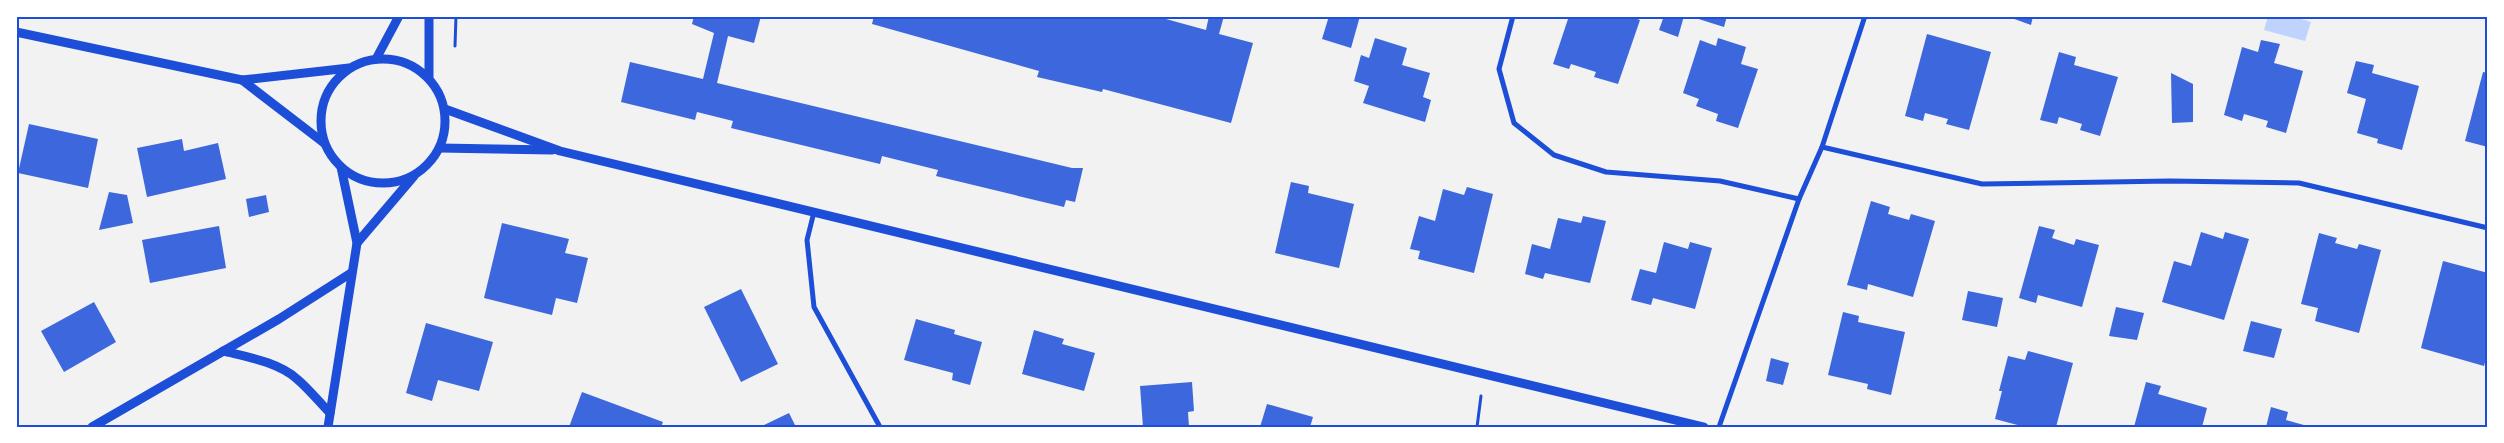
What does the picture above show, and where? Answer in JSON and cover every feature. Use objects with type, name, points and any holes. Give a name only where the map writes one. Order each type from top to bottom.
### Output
[{"type":"street","points":[[376,59],[399,16]]},
{"type":"street","points":[[428,78],[429,16]]},
{"type":"street","points":[[1513,16],[1499,69],[1514,122],[1554,155],[1606,172],[1720,181],[1799,199]]},
{"type":"street","points":[[1719,427],[1799,199],[1822,147],[1866,16]]},
{"type":"street","points":[[16,32],[242,80],[350,68],[376,59],[404,62],[428,78],[438,90],[445,109],[445,128],[440,148],[429,164],[414,176],[357,243]]},
{"type":"street","points":[[350,68],[337,79],[327,93],[321,109],[320,127],[324,143],[331,156],[341,167],[357,178],[376,184],[396,183],[414,176]]},
{"type":"street","points":[[242,80],[324,143]]},
{"type":"street","points":[[445,109],[560,150],[1704,427]]},
{"type":"street","points":[[1822,147],[1982,184],[2170,181],[2299,183],[2488,228]]},
{"type":"street","points":[[440,148],[560,150]]},
{"type":"street","points":[[328,427],[357,243],[341,167]]},
{"type":"street","points":[[814,211],[807,240],[814,307],[880,427]]},
{"type":"street","points":[[92,427],[223,351],[351,273]]},
{"type":"street","points":[[223,351],[249,357],[297,378],[330,413]]},
{"type":"path","points":[[1477,427],[1484,373]]},
{"type":"water","points":[[2268,16],[2291,16],[2311,22],[2305,41],[2264,30]]},
{"type":"building","points":[[694,16],[761,16],[754,43],[728,36],[717,83],[1072,168],[1083,168],[1075,202],[1066,200],[1064,207],[936,176],[938,170],[882,156],[880,164],[731,128],[733,121],[697,112],[695,120],[621,102],[630,62],[703,79],[714,33],[692,24]]},
{"type":"building","points":[[874,16],[1155,16],[1206,30],[1209,16],[1224,16],[1219,34],[1253,43],[1231,123],[1103,89],[1102,92],[1037,77],[1039,71],[872,24]]},
{"type":"building","points":[[1329,16],[1360,16],[1351,48],[1322,39]]},
{"type":"building","points":[[1569,16],[1629,16],[1640,20],[1618,84],[1594,77],[1596,72],[1571,64],[1569,69],[1553,64]]},
{"type":"building","points":[[1664,16],[1684,16],[1678,37],[1659,30]]},
{"type":"building","points":[[1689,16],[1727,16],[1724,27]]},
{"type":"building","points":[[2006,16],[2033,16],[2031,25]]},
{"type":"building","points":[[1927,34],[1991,52],[1969,130],[1946,124],[1948,119],[1925,113],[1923,121],[1905,116]]},
{"type":"building","points":[[1375,38],[1407,48],[1402,65],[1430,73],[1423,97],[1431,100],[1425,122],[1363,103],[1369,86],[1354,81],[1361,55],[1369,58]]},
{"type":"building","points":[[1718,38],[1746,47],[1741,64],[1758,69],[1738,128],[1716,121],[1718,114],[1696,106],[1699,99],[1683,93],[1700,40],[1716,46]]},
{"type":"building","points":[[2261,40],[2280,44],[2274,63],[2303,71],[2286,133],[2266,127],[2268,121],[2244,114],[2242,121],[2224,115],[2242,47],[2258,52]]},
{"type":"building","points":[[2059,52],[2076,57],[2074,65],[2118,77],[2100,136],[2080,130],[2082,124],[2059,117],[2057,124],[2040,120]]},
{"type":"building","points":[[2356,61],[2374,65],[2372,73],[2419,86],[2402,150],[2377,143],[2378,139],[2357,133],[2366,99],[2347,93]]},
{"type":"building","points":[[2483,72],[2488,73],[2488,147],[2465,141]]},
{"type":"building","points":[[2171,73],[2193,84],[2193,122],[2172,123]]},
{"type":"building","points":[[29,124],[98,139],[88,188],[18,173]]},
{"type":"building","points":[[182,139],[184,151],[218,143],[226,179],[147,197],[137,148]]},
{"type":"building","points":[[1291,182],[1309,186],[1308,193],[1354,204],[1339,268],[1275,253]]},
{"type":"building","points":[[1467,187],[1493,194],[1474,273],[1418,259],[1420,251],[1410,249],[1419,216],[1435,221],[1443,189],[1464,195]]},
{"type":"building","points":[[109,192],[127,195],[133,223],[99,230]]},
{"type":"building","points":[[266,195],[269,212],[249,217],[246,199]]},
{"type":"building","points":[[1871,201],[1890,207],[1888,214],[1909,220],[1911,214],[1935,221],[1913,297],[1868,284],[1867,290],[1847,285]]},
{"type":"building","points":[[1583,216],[1606,221],[1590,283],[1545,273],[1543,279],[1525,274],[1532,244],[1550,249],[1558,218],[1581,223]]},
{"type":"building","points":[[502,223],[569,239],[565,253],[588,258],[577,303],[556,298],[552,315],[484,298]]},
{"type":"building","points":[[219,226],[226,268],[150,283],[142,240]]},
{"type":"building","points":[[2039,226],[2055,230],[2052,238],[2074,245],[2076,239],[2099,245],[2082,307],[2038,295],[2036,303],[2019,298]]},
{"type":"building","points":[[2201,232],[2223,239],[2225,232],[2249,239],[2224,320],[2162,302],[2174,261],[2191,266]]},
{"type":"building","points":[[2319,233],[2337,238],[2335,243],[2357,249],[2359,244],[2381,250],[2359,333],[2315,321],[2318,308],[2301,304]]},
{"type":"building","points":[[1664,242],[1688,249],[1690,242],[1712,248],[1695,309],[1653,298],[1651,305],[1631,300],[1640,269],[1656,273]]},
{"type":"building","points":[[2443,261],[2488,273],[2488,351],[2484,366],[2421,348]]},
{"type":"building","points":[[741,289],[778,364],[741,382],[704,307]]},
{"type":"building","points":[[1968,291],[2003,298],[1997,327],[1962,320]]},
{"type":"building","points":[[94,302],[116,342],[64,372],[41,331]]},
{"type":"building","points":[[2116,307],[2144,313],[2137,340],[2109,336]]},
{"type":"building","points":[[1843,312],[1859,316],[1858,322],[1905,332],[1891,395],[1867,389],[1868,384],[1828,375]]},
{"type":"building","points":[[916,319],[955,330],[954,334],[982,342],[970,385],[952,380],[953,373],[904,360]]},
{"type":"building","points":[[2251,321],[2282,329],[2274,358],[2243,351]]},
{"type":"building","points":[[426,323],[493,342],[479,391],[438,380],[432,401],[406,393]]},
{"type":"building","points":[[1034,330],[1064,339],[1062,344],[1095,353],[1084,391],[1022,374]]},
{"type":"building","points":[[2028,351],[2073,363],[2056,427],[2025,427],[1995,419],[2002,391],[1999,391],[2008,356],[2025,360]]},
{"type":"building","points":[[1771,358],[1789,363],[1783,385],[1766,381]]},
{"type":"building","points":[[1192,382],[1194,411],[1188,412],[1189,427],[1143,427],[1140,386]]},
{"type":"building","points":[[2146,382],[2161,386],[2158,394],[2207,408],[2202,427],[2134,427]]},
{"type":"building","points":[[582,392],[663,422],[661,427],[569,427]]},
{"type":"building","points":[[1267,404],[1313,417],[1310,427],[1260,427]]},
{"type":"building","points":[[2271,407],[2288,412],[2286,420],[2311,427],[2266,427]]},
{"type":"building","points":[[789,413],[796,427],[760,427]]}]
